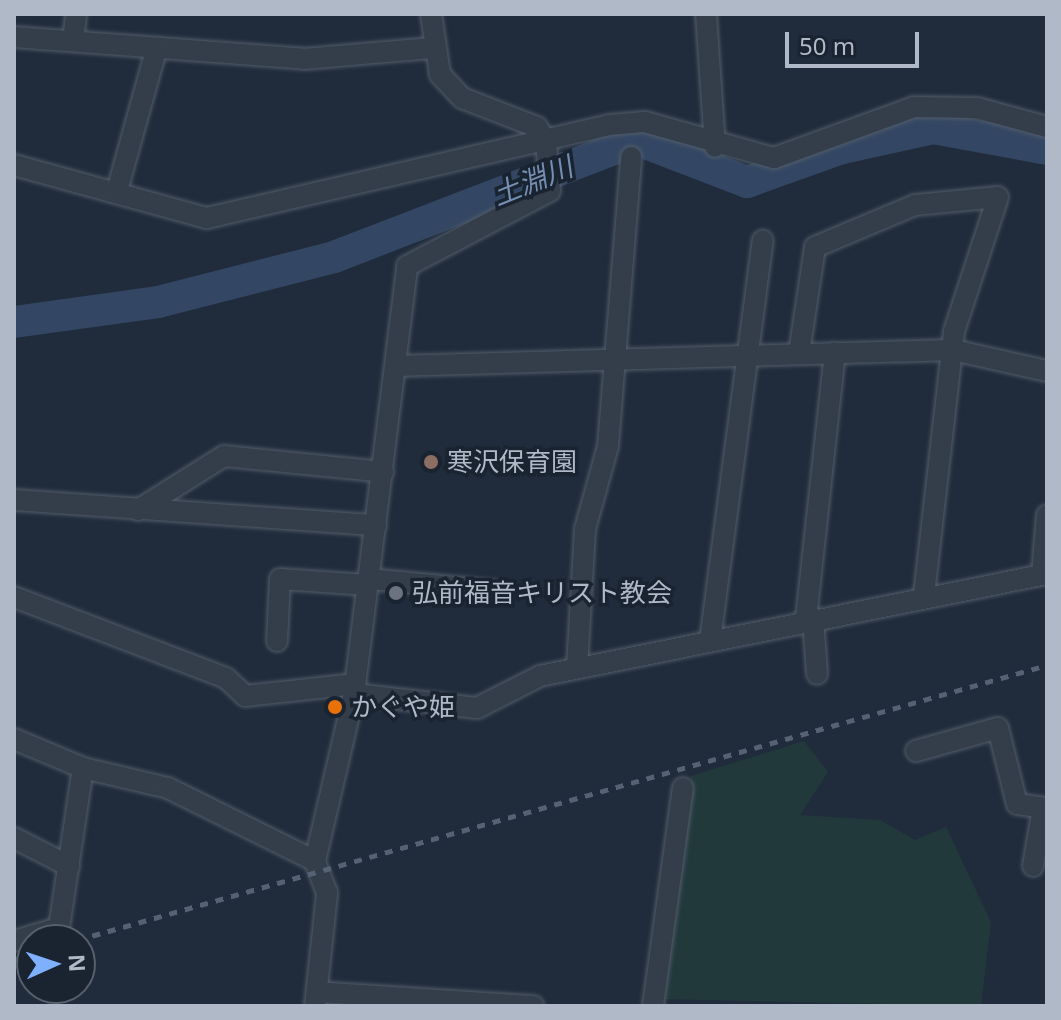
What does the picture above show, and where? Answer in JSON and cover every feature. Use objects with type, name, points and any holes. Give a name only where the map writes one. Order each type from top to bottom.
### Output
[{"type":"street","points":[[73,40],[76,14]]},
{"type":"street","points":[[431,14],[432,48],[440,74],[462,98],[537,127],[546,148],[550,191],[495,224],[407,266],[354,689],[315,861],[327,893],[316,999],[534,1006]]},
{"type":"street","points":[[706,14],[715,147]]},
{"type":"street","points":[[14,37],[304,59],[432,48]]},
{"type":"street","points":[[117,191],[157,47]]},
{"type":"street","points":[[14,165],[207,218],[546,148],[645,122],[715,147],[774,158],[914,107],[977,108],[1047,127]]},
{"type":"street","points":[[577,668],[585,529],[608,446],[631,157]]},
{"type":"street","points":[[799,353],[815,247],[915,205],[998,197],[953,350],[924,597]]},
{"type":"street","points":[[710,641],[742,354],[763,240]]},
{"type":"street","points":[[396,366],[617,356],[953,350],[1047,371]]},
{"type":"street","points":[[817,674],[809,619],[835,353]]},
{"type":"street","points":[[138,510],[224,456],[383,472]]},
{"type":"street","points":[[14,500],[376,525]]},
{"type":"street","points":[[14,597],[226,678],[245,696],[354,689],[477,708],[504,690],[577,668],[1045,574],[1047,515]]},
{"type":"street","points":[[277,641],[280,579],[495,591]]},
{"type":"street","points":[[916,751],[998,728],[1017,804],[1045,808],[1033,866]]},
{"type":"street","points":[[14,739],[83,768],[168,788],[315,861]]},
{"type":"street","points":[[14,941],[59,928],[83,768]]},
{"type":"street","points":[[653,1006],[683,788]]},
{"type":"street","points":[[14,838],[69,866]]},
{"type":"green space","points":[[804,741],[828,772],[800,815],[880,820],[915,840],[946,827],[991,922],[981,1006],[661,999],[691,776]]},
{"type":"waterway","name":"土淵川","points":[[14,322],[158,302],[334,257],[638,140],[747,182],[842,148],[933,128],[1047,149]]},
{"type":"railway","points":[[96,935],[1047,665]]},
{"type":"place","name":"寒沢保育園","points":[[431,462]]},
{"type":"place","name":"弘前福音キリスト教会","points":[[396,593]]},
{"type":"place","name":"かぐや姫","points":[[335,707]]}]
